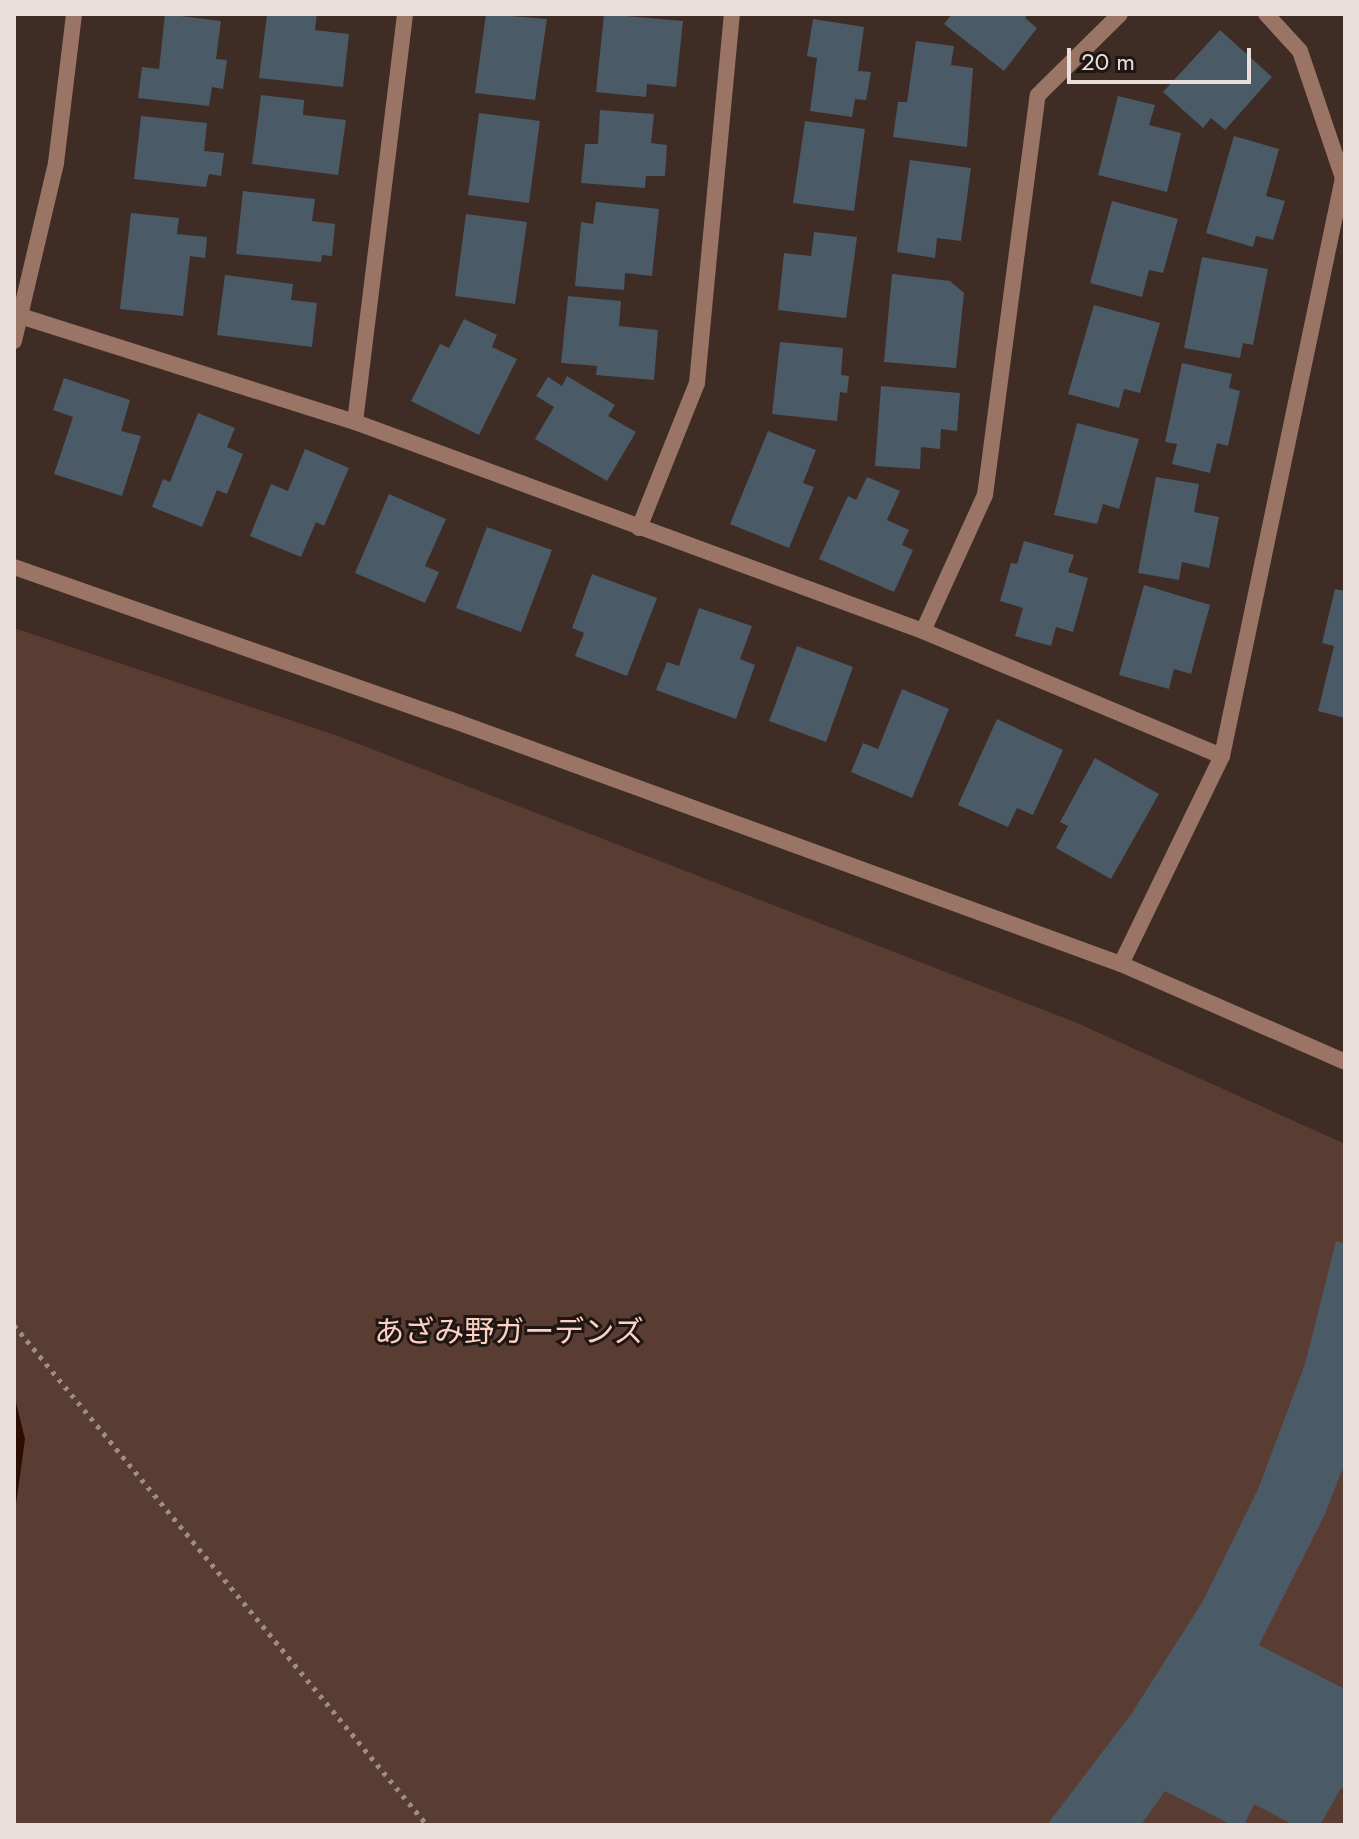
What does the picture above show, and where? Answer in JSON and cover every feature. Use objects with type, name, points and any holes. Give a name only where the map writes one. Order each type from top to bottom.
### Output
[{"type":"street","points":[[14,341],[56,163],[74,14]]},
{"type":"street","points":[[355,422],[405,14]]},
{"type":"street","points":[[639,528],[697,383],[732,14]]},
{"type":"street","points":[[923,631],[985,495],[1038,95],[1120,14]]},
{"type":"street","points":[[1121,964],[1222,756],[1343,178],[1300,51],[1266,14]]},
{"type":"street","points":[[18,316],[355,422],[923,631],[1222,756]]},
{"type":"street","points":[[14,567],[449,719],[1121,964],[1345,1062]]},
{"type":"path","points":[[14,1325],[427,1825]]},
{"type":"green space","name":"あざみ野ガーデンズ","points":[[14,628],[338,736],[1077,1023],[1345,1144],[1345,1825],[14,1825]]},
{"type":"shaded area","points":[[14,1395],[25,1439],[14,1519]]},
{"type":"building","points":[[165,14],[221,21],[216,59],[227,60],[223,89],[212,87],[209,106],[138,98],[142,67],[159,69]]},
{"type":"building","points":[[267,14],[317,14],[315,30],[349,34],[343,87],[259,78]]},
{"type":"building","points":[[486,14],[547,19],[535,100],[475,93]]},
{"type":"building","points":[[604,14],[683,21],[676,87],[647,84],[646,97],[596,92]]},
{"type":"building","points":[[952,14],[1028,14],[1025,18],[1037,28],[1004,71],[944,24]]},
{"type":"building","points":[[813,19],[864,27],[858,71],[871,72],[866,100],[855,99],[852,117],[810,111],[817,58],[807,56]]},
{"type":"building","points":[[1220,30],[1272,77],[1225,130],[1211,118],[1203,128],[1163,92]]},
{"type":"building","points":[[916,41],[954,46],[951,65],[973,68],[967,147],[893,137],[898,102],[907,102]]},
{"type":"building","points":[[261,95],[304,100],[303,115],[346,120],[338,175],[252,164]]},
{"type":"building","points":[[1118,96],[1155,105],[1149,125],[1181,133],[1167,192],[1098,175]]},
{"type":"building","points":[[600,110],[654,114],[651,143],[667,145],[665,176],[646,176],[645,188],[581,183],[585,144],[598,144]]},
{"type":"building","points":[[479,113],[540,121],[529,203],[468,195]]},
{"type":"building","points":[[141,116],[207,123],[204,151],[224,153],[221,176],[209,174],[206,187],[134,179]]},
{"type":"building","points":[[805,121],[865,129],[854,211],[793,203]]},
{"type":"building","points":[[1234,136],[1279,149],[1266,196],[1285,201],[1273,240],[1256,236],[1253,247],[1206,233]]},
{"type":"building","points":[[910,160],[971,168],[961,241],[937,238],[935,258],[897,252]]},
{"type":"building","points":[[243,191],[315,199],[312,221],[335,224],[332,256],[322,255],[321,262],[236,254]]},
{"type":"building","points":[[1112,201],[1178,219],[1163,273],[1149,270],[1142,297],[1090,283]]},
{"type":"building","points":[[596,202],[659,209],[652,276],[625,273],[624,290],[575,286],[581,222],[593,224]]},
{"type":"building","points":[[131,213],[179,218],[177,234],[207,237],[205,258],[190,256],[183,316],[120,309]]},
{"type":"building","points":[[466,214],[527,222],[515,304],[455,296]]},
{"type":"building","points":[[814,232],[857,237],[846,318],[778,310],[784,253],[811,256]]},
{"type":"building","points":[[1202,257],[1268,269],[1253,345],[1243,343],[1240,358],[1184,348]]},
{"type":"building","points":[[892,274],[950,281],[964,293],[956,368],[884,362]]},
{"type":"building","points":[[225,275],[293,284],[291,300],[317,303],[312,347],[217,335]]},
{"type":"building","points":[[568,296],[621,301],[619,326],[658,330],[654,380],[596,375],[597,366],[561,363]]},
{"type":"building","points":[[1094,305],[1160,323],[1140,393],[1124,389],[1119,408],[1068,394]]},
{"type":"building","points":[[464,319],[497,335],[492,347],[517,359],[479,435],[411,401],[440,344],[449,348]]},
{"type":"building","points":[[780,342],[843,348],[841,375],[849,376],[847,393],[840,392],[837,421],[772,414]]},
{"type":"building","points":[[1182,363],[1232,374],[1229,388],[1240,391],[1228,446],[1217,443],[1210,473],[1172,464],[1177,444],[1165,442]]},
{"type":"building","points":[[567,376],[615,405],[608,416],[636,432],[607,481],[535,439],[554,407],[536,396],[548,377],[562,386]]},
{"type":"building","points":[[64,378],[130,400],[121,431],[141,436],[122,496],[54,474],[73,417],[53,410]]},
{"type":"building","points":[[881,386],[960,393],[957,431],[941,429],[940,449],[921,447],[920,469],[875,466]]},
{"type":"building","points":[[198,413],[235,428],[227,447],[243,454],[227,494],[217,490],[202,527],[152,507],[163,479],[170,482]]},
{"type":"building","points":[[1077,423],[1139,439],[1119,509],[1103,504],[1097,524],[1054,515]]},
{"type":"building","points":[[768,431],[816,450],[803,483],[814,487],[789,548],[730,524]]},
{"type":"building","points":[[305,449],[349,468],[324,526],[316,522],[301,557],[250,536],[271,484],[288,491]]},
{"type":"building","points":[[867,477],[900,491],[887,520],[909,530],[902,545],[913,550],[894,592],[819,559],[848,496],[856,500]]},
{"type":"building","points":[[1156,477],[1199,484],[1194,512],[1219,517],[1209,568],[1182,562],[1179,580],[1138,573]]},
{"type":"building","points":[[389,494],[446,519],[425,566],[439,572],[425,603],[355,573]]},
{"type":"building","points":[[487,527],[552,550],[521,632],[456,608]]},
{"type":"building","points":[[1024,541],[1074,555],[1068,572],[1088,578],[1073,632],[1056,627],[1051,646],[1015,636],[1023,608],[1000,601],[1011,563],[1017,564]]},
{"type":"building","points":[[592,574],[657,598],[627,676],[575,656],[584,633],[572,628]]},
{"type":"building","points":[[1144,585],[1210,605],[1191,674],[1174,669],[1169,689],[1119,675]]},
{"type":"building","points":[[1335,589],[1345,591],[1345,718],[1318,711],[1334,646],[1322,643]]},
{"type":"building","points":[[699,608],[752,626],[740,659],[755,665],[736,719],[656,690],[667,662],[679,666]]},
{"type":"building","points":[[797,646],[853,667],[826,742],[769,721]]},
{"type":"building","points":[[902,689],[949,709],[912,798],[851,772],[863,743],[878,749]]},
{"type":"building","points":[[997,719],[1063,750],[1033,815],[1017,808],[1008,827],[958,805]]},
{"type":"building","points":[[1095,758],[1159,794],[1111,879],[1056,848],[1068,826],[1060,822]]},
{"type":"building","points":[[1336,1241],[1345,1244],[1345,1462],[1325,1514],[1259,1645],[1345,1689],[1345,1789],[1341,1788],[1320,1825],[1294,1825],[1254,1804],[1244,1825],[1232,1825],[1165,1791],[1141,1825],[1047,1825],[1132,1713],[1203,1601],[1259,1487],[1305,1364]]}]
